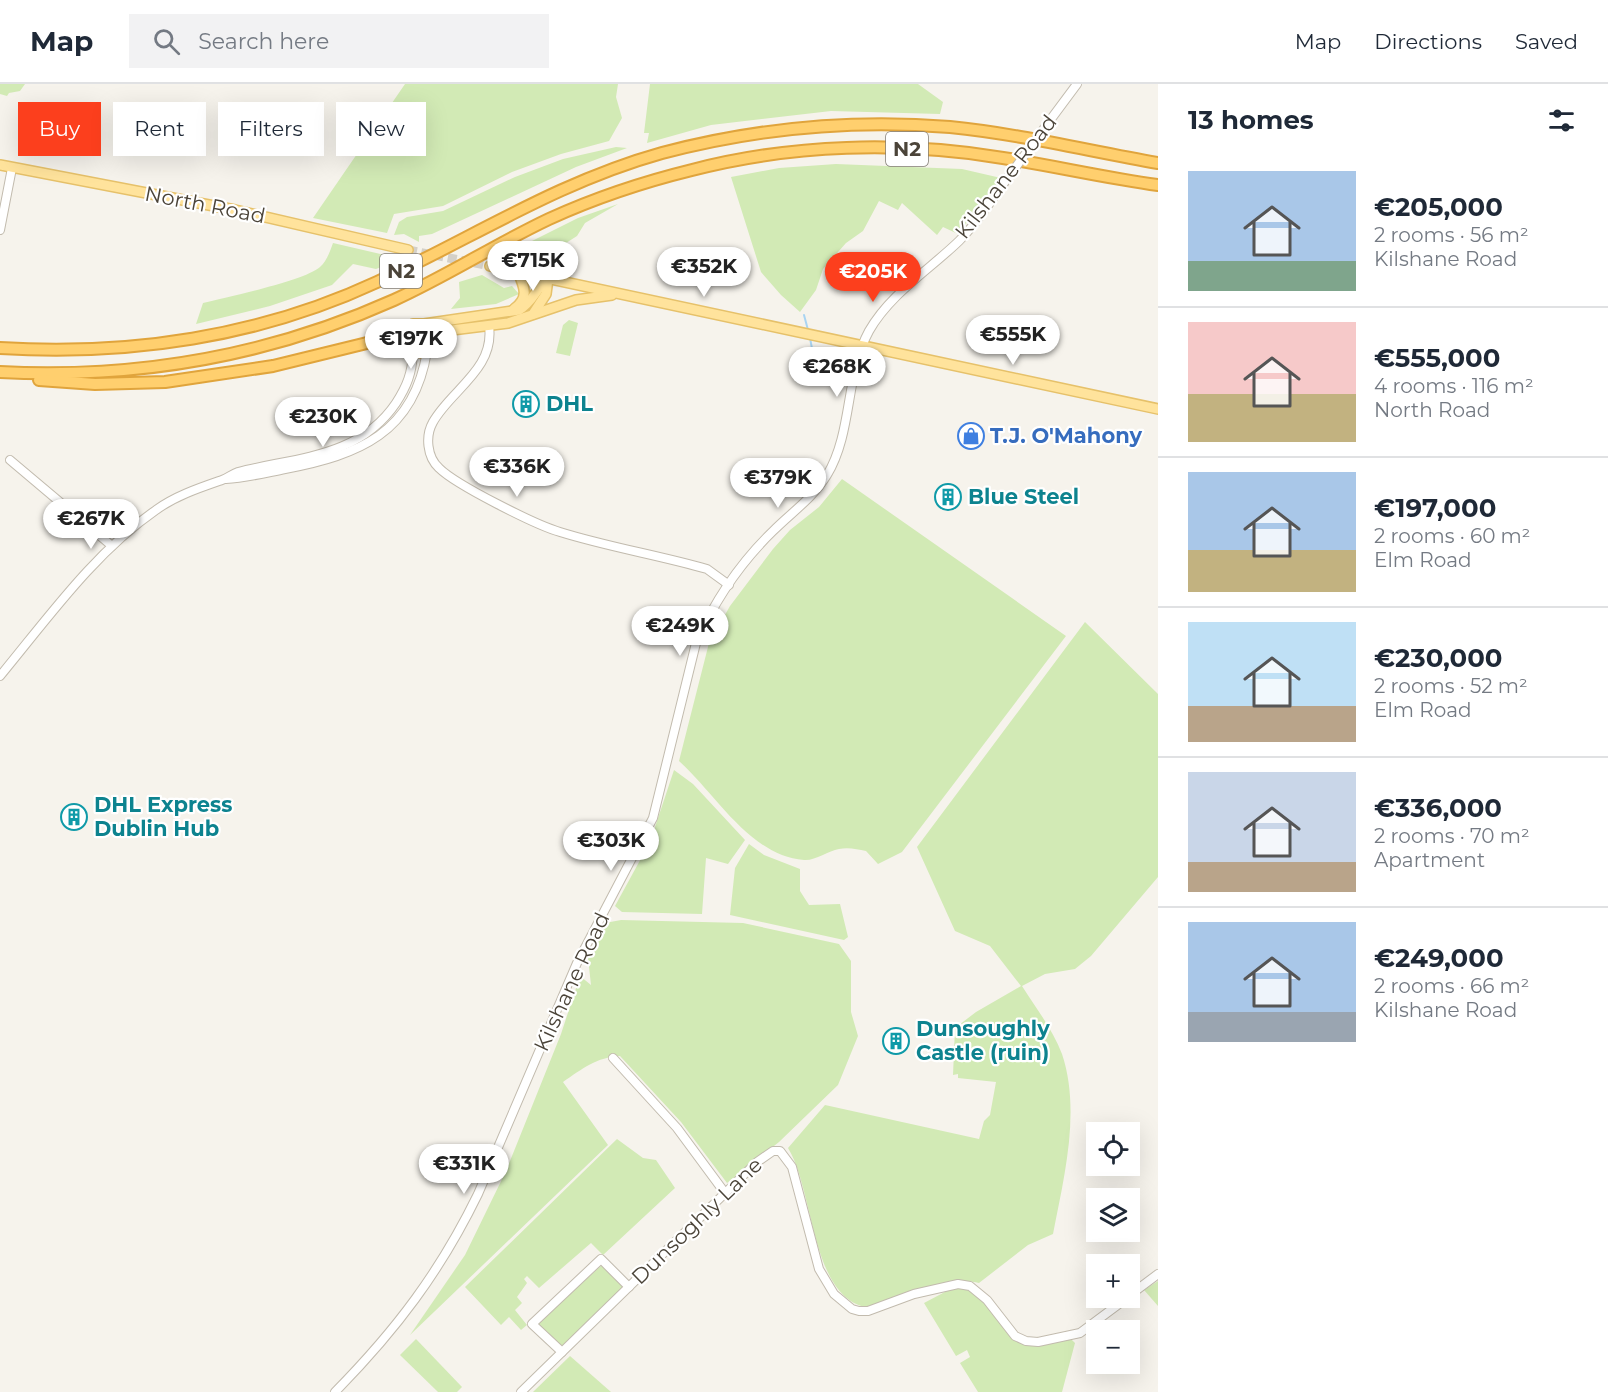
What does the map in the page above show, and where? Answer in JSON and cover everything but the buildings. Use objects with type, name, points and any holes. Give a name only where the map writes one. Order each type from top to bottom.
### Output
[{"type":"highway","name":"N2","points":[[0,348],[40,351],[128,348],[217,334],[273,321],[374,284],[568,186],[660,154],[764,132],[860,123],[953,128],[1158,163]]},
{"type":"highway","name":"N2","points":[[0,372],[56,374],[140,370],[208,360],[282,342],[323,329],[397,299],[548,220],[592,201],[693,169],[734,160],[817,149],[866,147],[940,150],[1002,157],[1158,185]]},
{"type":"highway","points":[[0,378],[95,384],[165,382],[273,366],[367,343],[390,343],[410,351]]},
{"type":"main road","name":"North Road","points":[[0,165],[245,212],[408,250]]},
{"type":"main road","points":[[490,266],[1158,408]]},
{"type":"main road","points":[[509,312],[524,298],[526,290],[518,272]]},
{"type":"main road","points":[[548,279],[540,285],[525,306],[509,312],[413,324],[405,330],[403,340],[410,351],[430,347],[452,330],[489,326],[576,300],[618,293]]},
{"type":"main road","points":[[532,315],[546,294],[548,279]]},
{"type":"main road","points":[[424,324],[431,331],[430,347]]},
{"type":"street","name":"Kilshane Road","points":[[335,1392],[388,1337],[422,1293],[461,1229],[478,1194],[577,963],[648,829],[668,763],[696,644],[707,618],[759,546],[808,501],[827,475],[840,442],[863,346],[878,317],[893,300],[961,239],[1077,84]]},
{"type":"street","points":[[0,230],[1,214],[12,168]]},
{"type":"street","points":[[489,326],[490,339],[478,369],[438,416],[428,433],[428,446],[437,467],[543,526],[707,569],[729,585]]},
{"type":"street","points":[[224,479],[317,463],[360,447],[381,434],[399,418],[416,394],[423,378],[430,347]]},
{"type":"street","points":[[0,675],[112,546],[158,508],[186,493],[235,473],[334,452],[358,440],[377,426],[406,387],[412,369],[410,351]]},
{"type":"street","points":[[10,460],[112,546]]},
{"type":"street","points":[[613,1058],[677,1128],[725,1193]]},
{"type":"street","name":"Dunsoghly Lane","points":[[521,1392],[725,1193],[766,1155],[780,1151],[792,1167],[819,1269],[834,1294],[852,1309],[868,1311],[914,1294],[958,1284],[970,1286],[987,1300],[1015,1336],[1038,1342],[1080,1333],[1112,1308]]},
{"type":"street","points":[[562,1352],[532,1324],[601,1259],[629,1287]]},
{"type":"street","name":"Dunsoghly Lane","points":[[1140,1287],[1158,1274]]},
{"type":"green space","points":[[0,84],[25,84],[20,91],[9,93],[7,96],[0,94]]},
{"type":"green space","points":[[405,84],[618,84],[616,97],[622,118],[609,141],[561,154],[512,172],[443,206],[394,214],[387,233],[313,218],[356,156],[426,156],[426,102],[393,102]]},
{"type":"green space","points":[[650,84],[918,84],[943,102],[940,114],[831,111],[711,125],[647,143],[649,133],[644,133]]},
{"type":"green space","points":[[616,147],[627,148],[576,167],[432,234],[419,236],[419,242],[404,234],[394,235],[399,222],[407,217],[443,211],[515,177],[563,159]]},
{"type":"green space","points":[[836,164],[962,169],[1001,178],[958,234],[943,227],[937,235],[902,203],[898,210],[879,201],[863,231],[846,243],[823,269],[816,290],[800,312],[761,272],[731,177],[779,168]]},
{"type":"green space","points":[[618,204],[585,223],[577,236],[566,243],[554,264],[498,258],[578,218]]},
{"type":"green space","points":[[333,243],[402,259],[376,269],[353,264],[332,285],[270,306],[196,324],[203,303],[264,288],[311,272],[325,262]]},
{"type":"green space","points":[[482,275],[504,288],[512,286],[519,294],[496,304],[451,309],[460,298],[459,282]]},
{"type":"green space","points":[[569,320],[578,323],[570,356],[556,353],[563,325]]},
{"type":"green space","points":[[842,479],[1066,636],[902,852],[878,864],[866,851],[856,849],[839,849],[804,860],[785,856],[767,847],[750,836],[679,761],[709,643],[730,606],[773,549],[790,530],[819,507]]},
{"type":"green space","points":[[1085,622],[1158,694],[1158,877],[1091,956],[1075,969],[1045,974],[1022,986],[1054,1036],[1068,1076],[1069,1144],[1053,1234],[1028,1245],[979,1283],[967,1281],[939,1285],[871,1308],[851,1301],[836,1287],[825,1266],[797,1167],[788,1148],[825,1105],[979,1139],[984,1121],[990,1115],[996,1082],[958,1078],[958,1074],[953,1075],[955,1028],[976,1012],[1021,986],[990,946],[955,931],[917,847]]},
{"type":"green space","points":[[674,770],[693,784],[745,840],[728,864],[706,858],[702,914],[622,912],[615,906],[650,842]]},
{"type":"green space","points":[[749,844],[764,855],[800,869],[800,891],[809,905],[840,904],[848,937],[844,940],[730,915],[735,868]]},
{"type":"green space","points":[[621,920],[743,923],[839,944],[851,961],[851,1012],[858,1036],[838,1085],[779,1142],[727,1183],[681,1122],[620,1056],[597,1061],[583,1068],[563,1082],[608,1145],[410,1335],[465,1255],[506,1171],[561,1034],[580,976],[591,985],[588,958],[605,923]]},
{"type":"green space","points":[[617,1139],[643,1158],[656,1160],[675,1188],[603,1255],[591,1243],[539,1288],[527,1276],[524,1279],[527,1283],[517,1297],[522,1303],[515,1310],[527,1325],[521,1330],[509,1317],[501,1325],[465,1287]]},
{"type":"green space","points":[[602,1265],[626,1286],[562,1349],[536,1324]]},
{"type":"green space","points":[[1158,1281],[1158,1306],[1144,1290]]},
{"type":"green space","points":[[960,1284],[980,1293],[1015,1336],[1030,1341],[1069,1337],[1075,1343],[1062,1392],[978,1392],[960,1363],[970,1357],[967,1350],[956,1356],[924,1303]]},
{"type":"green space","points":[[416,1339],[462,1387],[457,1392],[438,1392],[400,1355]]},
{"type":"green space","points":[[570,1356],[611,1392],[533,1392]]},
{"type":"waterway","points":[[804,315],[808,330]]},
{"type":"waterway","points":[[810,338],[813,354]]},
{"type":"tunnel","points":[[408,250],[490,266]]},
{"type":"place","name":"DHL","points":[[526,404]]},
{"type":"place","name":"T.J. O'Mahony","points":[[971,436]]},
{"type":"place","name":"Blue Steel","points":[[948,497]]},
{"type":"place","name":"DHL Express Dublin Hub","points":[[74,817]]},
{"type":"place","name":"Dunsoughly Castle (ruin)","points":[[896,1041]]}]
